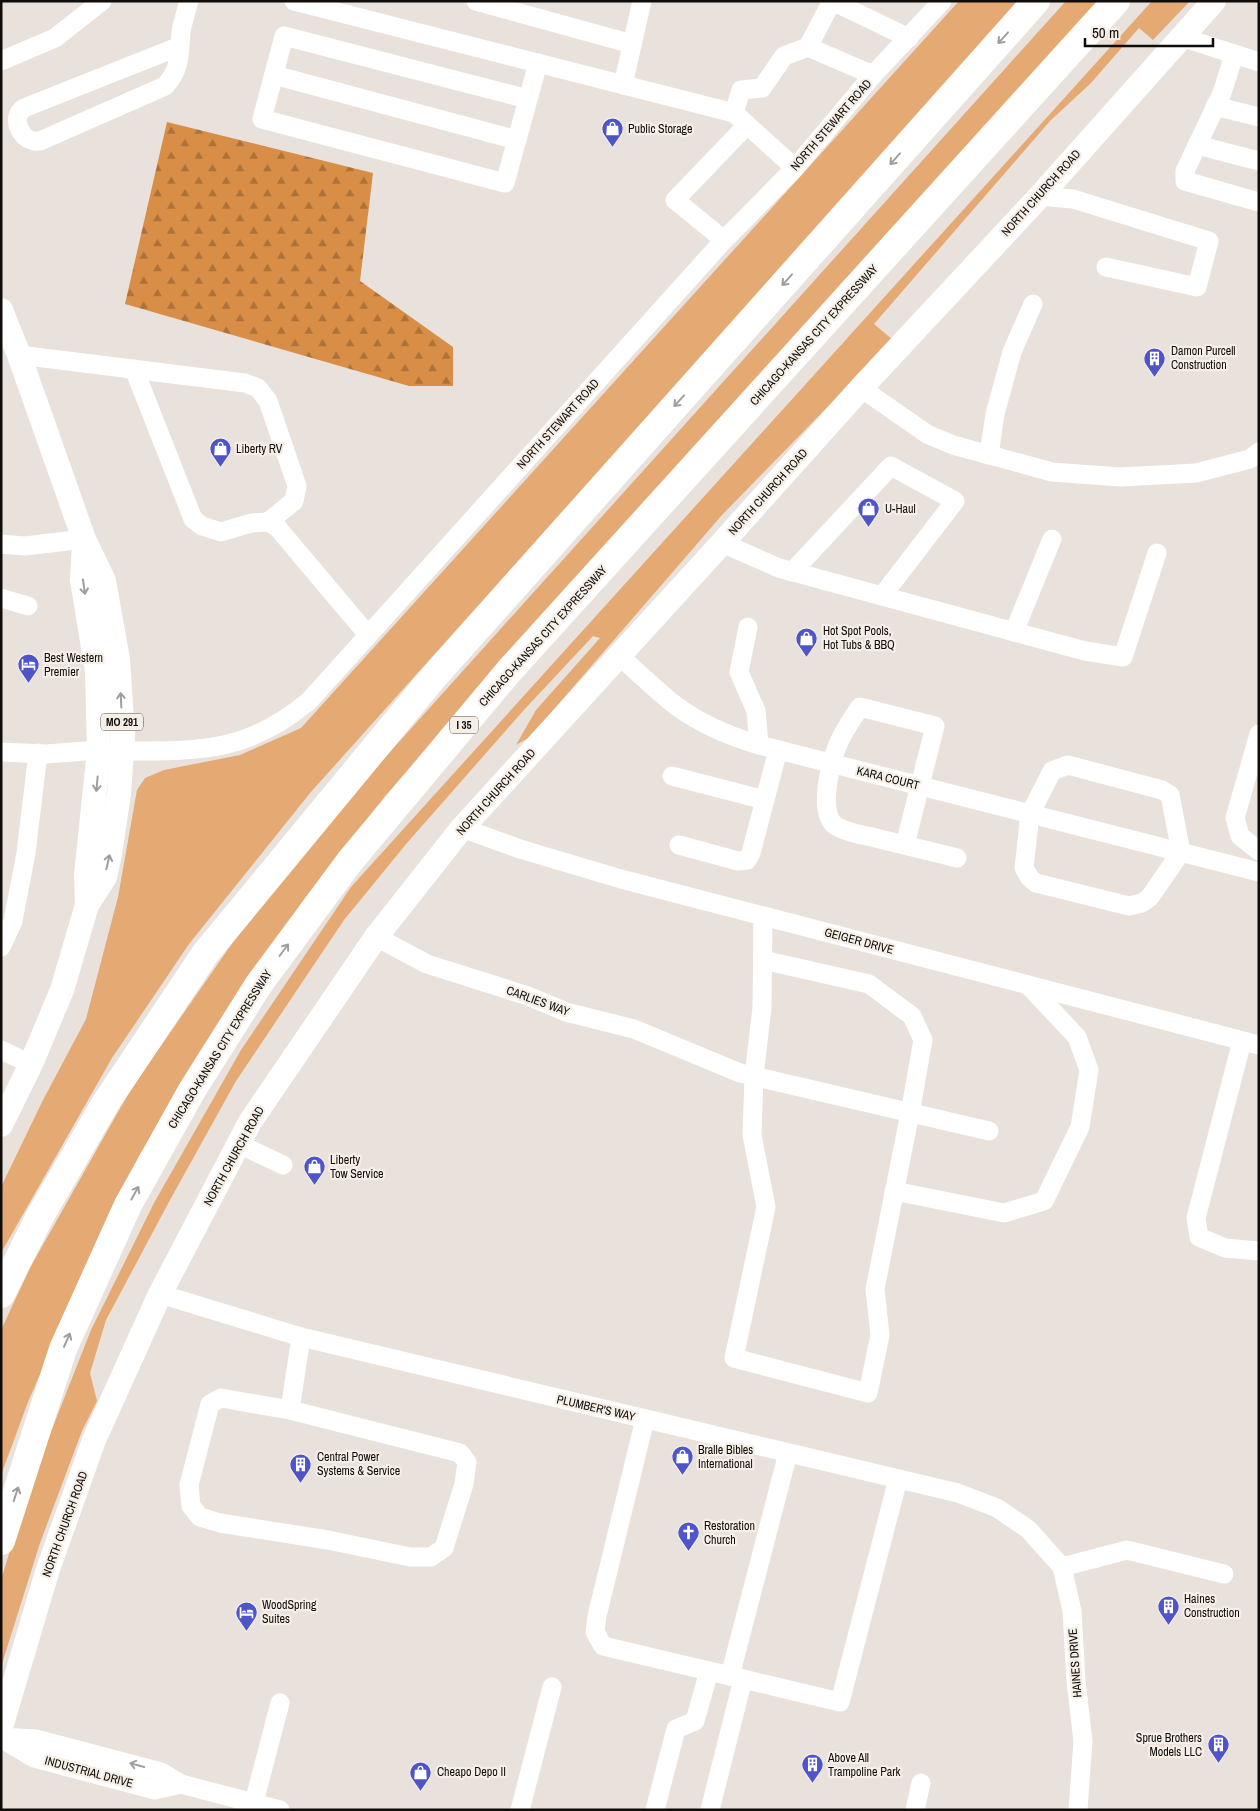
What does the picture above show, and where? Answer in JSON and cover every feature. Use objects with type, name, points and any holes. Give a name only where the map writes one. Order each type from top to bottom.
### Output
[{"type":"highway","points":[[1,1294],[39,1218],[105,1104],[205,954],[430,680],[1036,1]]},
{"type":"highway","name":"CHICAGO-KANSAS CITY EXPRESSWAY","points":[[1,1541],[63,1349],[128,1205],[191,1092],[259,984],[350,861],[509,672],[1116,1]]},
{"type":"main road","name":"NORTH CHURCH ROAD","points":[[1,1727],[48,1569],[94,1440],[160,1294],[250,1122],[376,937],[462,828],[861,388],[1040,196],[1214,1]]},
{"type":"main road","name":"MO 291","points":[[1,1125],[31,1064],[62,990],[87,905],[86,875],[111,751],[82,580],[84,539],[20,356],[3,319]]},
{"type":"street","points":[[1,62],[55,38],[102,1]]},
{"type":"street","points":[[180,46],[24,108],[19,111],[17,118],[23,135],[27,140],[33,142],[40,141],[165,86],[174,77],[178,64],[188,1]]},
{"type":"street","points":[[294,1],[623,85],[741,119],[795,168]]},
{"type":"street","points":[[476,1],[632,44]]},
{"type":"street","points":[[623,85],[642,1]]},
{"type":"street","points":[[724,240],[675,200],[741,119],[741,90],[762,88],[784,56],[808,47],[832,1],[909,38]]},
{"type":"street","name":"NORTH STEWART ROAD","points":[[1,752],[38,754],[169,751],[221,747],[269,730],[290,717],[309,701],[724,240],[795,168],[873,75],[942,1]]},
{"type":"street","points":[[528,99],[284,36],[262,119],[505,183],[538,63]]},
{"type":"street","points":[[1181,37],[1259,62]]},
{"type":"street","points":[[808,47],[873,75]]},
{"type":"street","points":[[1234,55],[1222,93],[1185,171],[1186,181],[1259,202]]},
{"type":"street","points":[[274,75],[517,140]]},
{"type":"street","points":[[1215,106],[1259,117]]},
{"type":"street","points":[[1197,145],[1259,161]]},
{"type":"street","points":[[1040,196],[1073,199],[1209,241],[1197,287],[1106,267]]},
{"type":"street","points":[[988,454],[1012,352],[1033,304]]},
{"type":"street","points":[[20,356],[244,383],[258,388],[268,401],[297,486],[294,501],[268,522]]},
{"type":"street","points":[[134,369],[193,518],[202,526],[221,532],[251,523],[268,522],[277,527],[368,636]]},
{"type":"street","points":[[861,388],[927,434],[953,445],[1052,472],[1120,477],[1196,473],[1250,459],[1259,452]]},
{"type":"street","points":[[792,572],[891,466],[955,501],[882,596]]},
{"type":"street","points":[[1,544],[25,546],[84,539]]},
{"type":"street","points":[[1014,632],[1052,539]]},
{"type":"street","points":[[722,543],[792,572],[1085,651],[1123,657],[1157,553]]},
{"type":"street","points":[[1,598],[28,606]]},
{"type":"street","points":[[748,628],[739,672],[756,711],[759,745]]},
{"type":"street","name":"KARA COURT","points":[[619,656],[682,710],[702,723],[731,736],[831,764],[1259,872]]},
{"type":"street","points":[[905,845],[935,726],[860,707],[841,736],[831,764],[826,808],[828,818],[835,825],[850,832],[957,858]]},
{"type":"street","points":[[1259,734],[1236,818],[1240,836],[1259,851]]},
{"type":"street","points":[[679,845],[738,861],[747,860],[751,853],[778,750]]},
{"type":"street","points":[[1,947],[13,921],[26,853],[38,754]]},
{"type":"street","points":[[1068,765],[1162,790],[1170,796],[1181,852],[1150,897],[1142,904],[1129,906],[1036,883],[1030,878],[1024,868],[1030,814],[1052,771],[1068,765]]},
{"type":"street","points":[[672,776],[765,800]]},
{"type":"street","name":"GEIGER DRIVE","points":[[462,828],[520,849],[603,874],[1250,1043]]},
{"type":"street","points":[[763,916],[762,1008],[754,1076],[752,1135],[766,1206],[734,1358],[868,1393],[880,1335],[874,1289],[923,1040],[912,1016],[870,984],[763,960]]},
{"type":"street","name":"CARLIES WAY","points":[[376,937],[427,964],[528,996],[566,1012],[634,1029],[740,1073],[988,1131]]},
{"type":"street","points":[[894,1190],[1004,1213],[1044,1201],[1080,1127],[1089,1070],[1077,1037],[1028,985]]},
{"type":"street","points":[[1250,1043],[1196,1218],[1199,1237],[1225,1248],[1259,1251]]},
{"type":"street","points":[[1,1050],[31,1064]]},
{"type":"street","points":[[239,1144],[283,1165]]},
{"type":"street","name":"PLUMBER'S WAY","points":[[160,1294],[301,1337],[958,1493],[997,1508],[1028,1528]]},
{"type":"street","points":[[290,1410],[301,1337]]},
{"type":"street","points":[[221,1398],[290,1410],[460,1453],[467,1462],[464,1484],[444,1548],[431,1557],[410,1557],[328,1540],[220,1523],[200,1517],[191,1506],[189,1485],[210,1404],[221,1398]]},
{"type":"street","points":[[645,1419],[597,1616],[595,1632],[603,1646],[840,1702],[898,1479]]},
{"type":"street","points":[[710,1810],[737,1677],[788,1453]]},
{"type":"street","name":"HAINES DRIVE","points":[[1028,1528],[1062,1567],[1072,1611],[1076,1681],[1083,1741],[1078,1810]]},
{"type":"street","points":[[1062,1567],[1128,1550],[1224,1574]]},
{"type":"street","points":[[655,1810],[676,1729],[695,1721],[709,1671]]},
{"type":"street","points":[[520,1810],[552,1687]]},
{"type":"street","points":[[253,1806],[280,1703]]},
{"type":"street","name":"INDUSTRIAL DRIVE","points":[[1,1738],[36,1739],[161,1772],[181,1784],[253,1806],[280,1810]]},
{"type":"street","points":[[915,1810],[921,1782]]},
{"type":"shaded area","points":[[959,1],[1020,1],[310,793],[189,944],[112,1058],[1,1253],[1,1187],[43,1100],[86,1019],[118,897],[137,790],[145,778],[164,770],[240,755],[301,728]]},
{"type":"shaded area","points":[[1066,1],[1098,1],[638,509],[386,795],[305,898],[226,1015],[139,1156],[79,1285],[28,1402],[1,1475],[1,1330],[31,1266],[131,1089],[240,932],[317,833]]},
{"type":"shaded area","points":[[1152,1],[1190,1],[1153,40],[1139,28],[1091,83],[1050,121],[874,324],[893,340],[722,515],[530,737],[516,745],[536,710],[600,638],[593,636],[523,711],[407,843],[344,920],[236,1081],[106,1320],[90,1373],[97,1401],[82,1431],[40,1543],[1,1667],[1,1580],[30,1485],[91,1330],[154,1203],[241,1050],[351,887]]},
{"type":"green space","points":[[167,122],[373,173],[360,281],[453,347],[453,386],[409,386],[125,304]]},
{"type":"place","name":"Public Storage","points":[[612,148]]},
{"type":"place","name":"Damon Purcell Construction","points":[[1155,377]]},
{"type":"place","name":"Liberty RV","points":[[220,468]]},
{"type":"place","name":"U-Haul","points":[[869,528]]},
{"type":"place","name":"Hot Spot Pools, Hot Tubs & BBQ","points":[[807,657]]},
{"type":"place","name":"Best Western Premier","points":[[28,684]]},
{"type":"place","name":"Liberty Tow Service","points":[[314,1186]]},
{"type":"place","name":"Bralle Bibles International","points":[[682,1476]]},
{"type":"place","name":"Central Power Systems & Service","points":[[301,1483]]},
{"type":"place","name":"Restoration Church","points":[[688,1552]]},
{"type":"place","name":"Haines Construction","points":[[1168,1625]]},
{"type":"place","name":"WoodSpring Suites","points":[[246,1631]]},
{"type":"place","name":"Sprue Brothers Models LLC","points":[[1218,1764]]},
{"type":"place","name":"Above All Trampoline Park","points":[[812,1784]]},
{"type":"place","name":"Cheapo Depo II","points":[[421,1791]]}]
